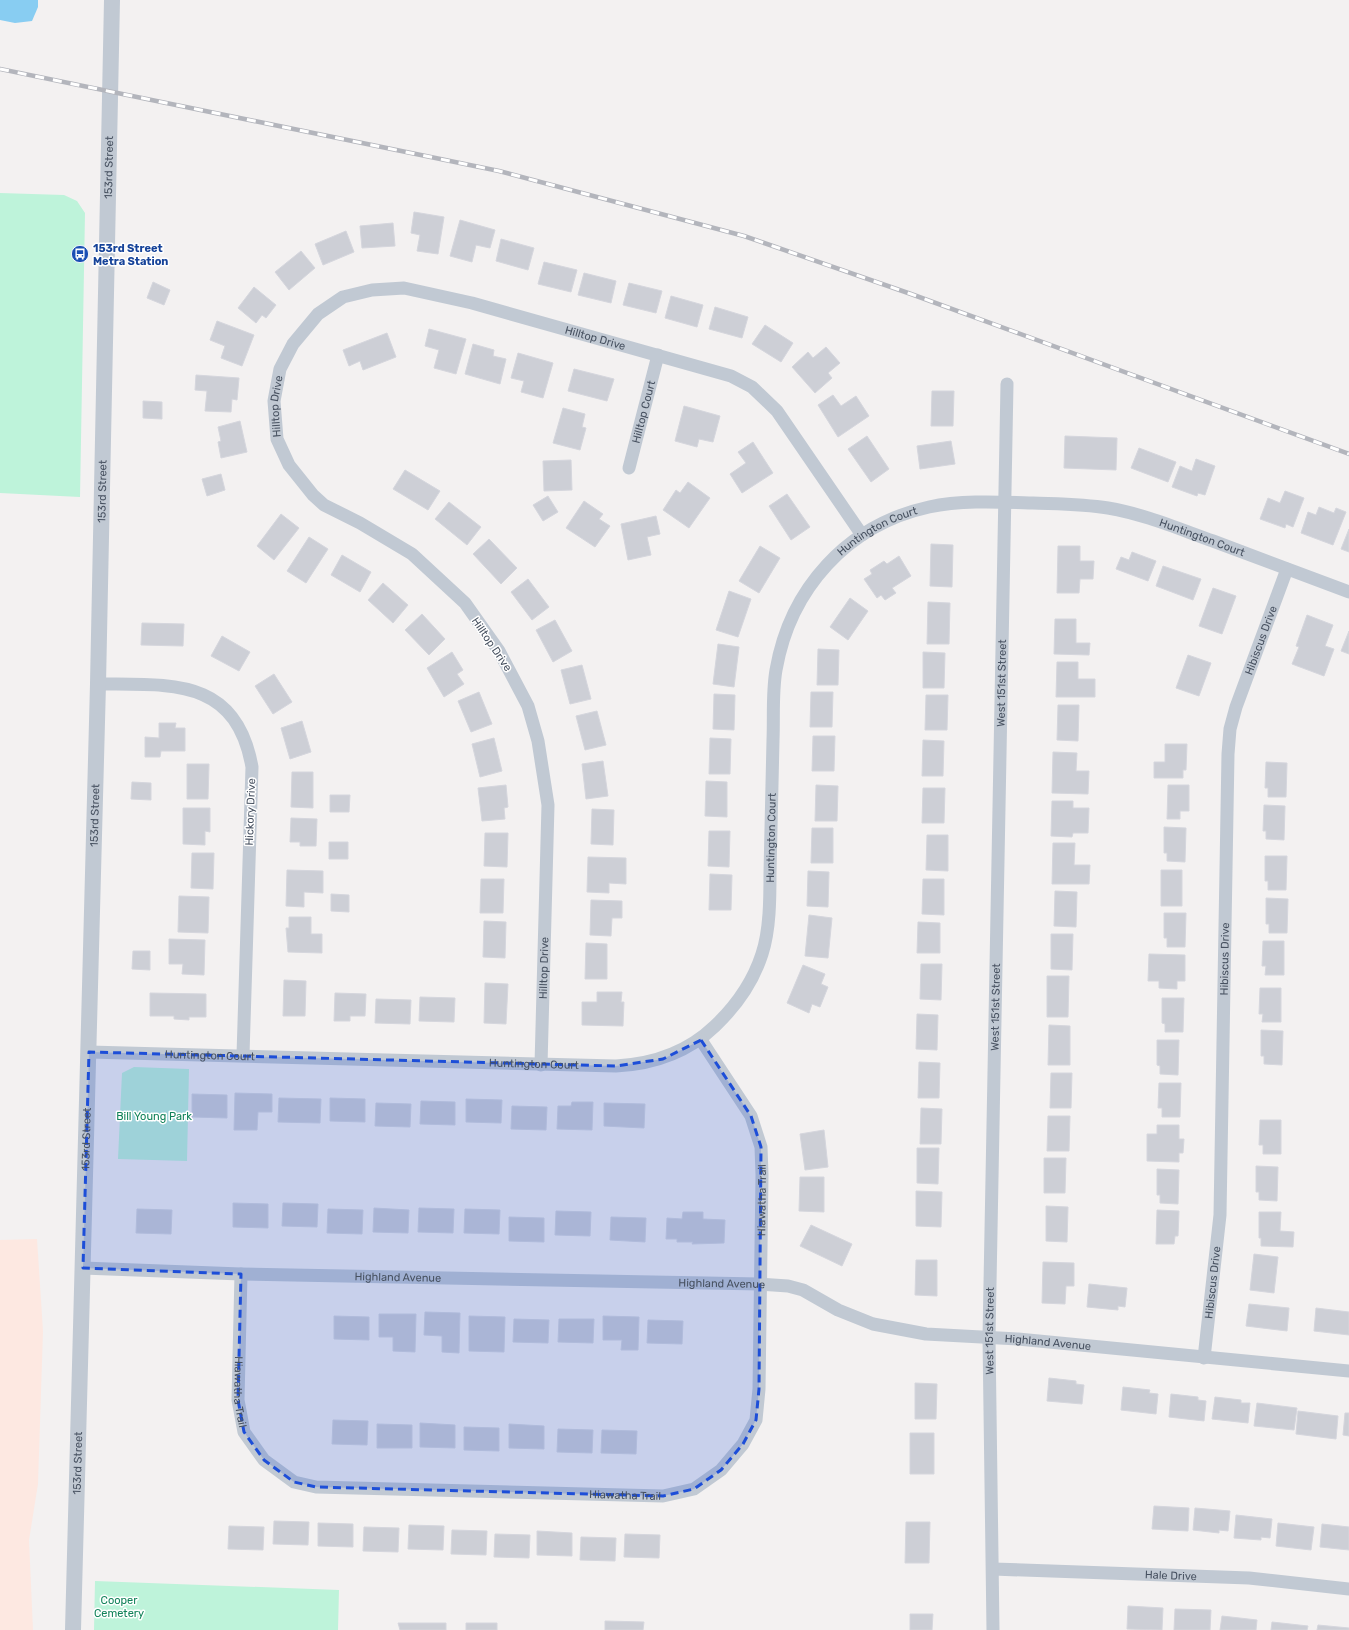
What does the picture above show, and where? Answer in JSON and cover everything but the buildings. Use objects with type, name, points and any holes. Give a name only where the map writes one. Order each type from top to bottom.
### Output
[{"type":"street","name":"153rd Street","points":[[73,1630],[98,684],[112,0]]},
{"type":"street","name":"Hilltop Drive","points":[[541,1065],[548,805],[538,740],[528,706],[498,651],[465,603],[412,554],[360,523],[334,510],[313,495],[288,465],[277,439],[274,402],[280,369],[293,344],[318,314],[343,297],[372,290],[404,288],[472,302],[731,376],[752,387],[777,411],[862,535]]},
{"type":"street","name":"Hilltop Court","points":[[629,468],[658,355]]},
{"type":"street","name":"West 151st Street","points":[[993,1630],[989,1338],[1007,384]]},
{"type":"street","name":"Huntington Court","points":[[89,1052],[243,1055],[541,1065],[633,1065],[675,1054],[701,1040],[733,1009],[749,985],[763,952],[769,906],[775,674],[787,627],[801,596],[840,551],[862,535],[898,516],[931,506],[1005,502],[1082,505],[1131,513],[1157,520],[1349,592]]},
{"type":"street","name":"Hibiscus Drive","points":[[1204,1358],[1220,1215],[1228,762],[1230,729],[1236,707],[1287,569]]},
{"type":"street","name":"Hickory Drive","points":[[98,684],[161,685],[181,687],[197,692],[223,707],[235,720],[243,734],[249,750],[252,767],[243,1055]]},
{"type":"street","name":"Hiawatha Trail","points":[[241,1274],[238,1400],[244,1432],[264,1460],[294,1482],[316,1487],[663,1496],[694,1489],[721,1470],[743,1444],[756,1420],[759,1389],[762,1175],[761,1147],[751,1116],[701,1040]]},
{"type":"street","name":"Highland Avenue","points":[[83,1268],[241,1274],[760,1284],[788,1286],[803,1290],[838,1310],[873,1324],[926,1334],[989,1338],[1349,1371]]},
{"type":"street","name":"Hale Drive","points":[[993,1569],[1249,1578],[1349,1589]]},
{"type":"highlighted area","points":[[701,1040],[751,1116],[761,1147],[759,1389],[756,1420],[743,1444],[721,1470],[694,1489],[663,1496],[316,1487],[294,1482],[264,1460],[244,1432],[238,1400],[241,1274],[83,1268],[89,1052],[616,1066],[663,1059]]},
{"type":"shaded area","points":[[37,1239],[43,1331],[38,1484],[29,1540],[33,1630],[0,1630],[0,1240]]},
{"type":"green space","points":[[0,193],[64,195],[77,201],[85,213],[80,497],[0,493]]},
{"type":"green space","name":"Bill Young Park","points":[[134,1067],[189,1069],[187,1161],[118,1159],[122,1073]]},
{"type":"green space","name":"Cooper Cemetery","points":[[95,1581],[339,1590],[338,1630],[94,1630]]},
{"type":"water","points":[[0,0],[38,0],[38,7],[32,21],[15,23],[0,20]]},
{"type":"railway","points":[[0,69],[499,171],[744,236],[911,294],[1349,454]]},
{"type":"place","name":"153rd Street Metra Station","points":[[80,254]]}]
